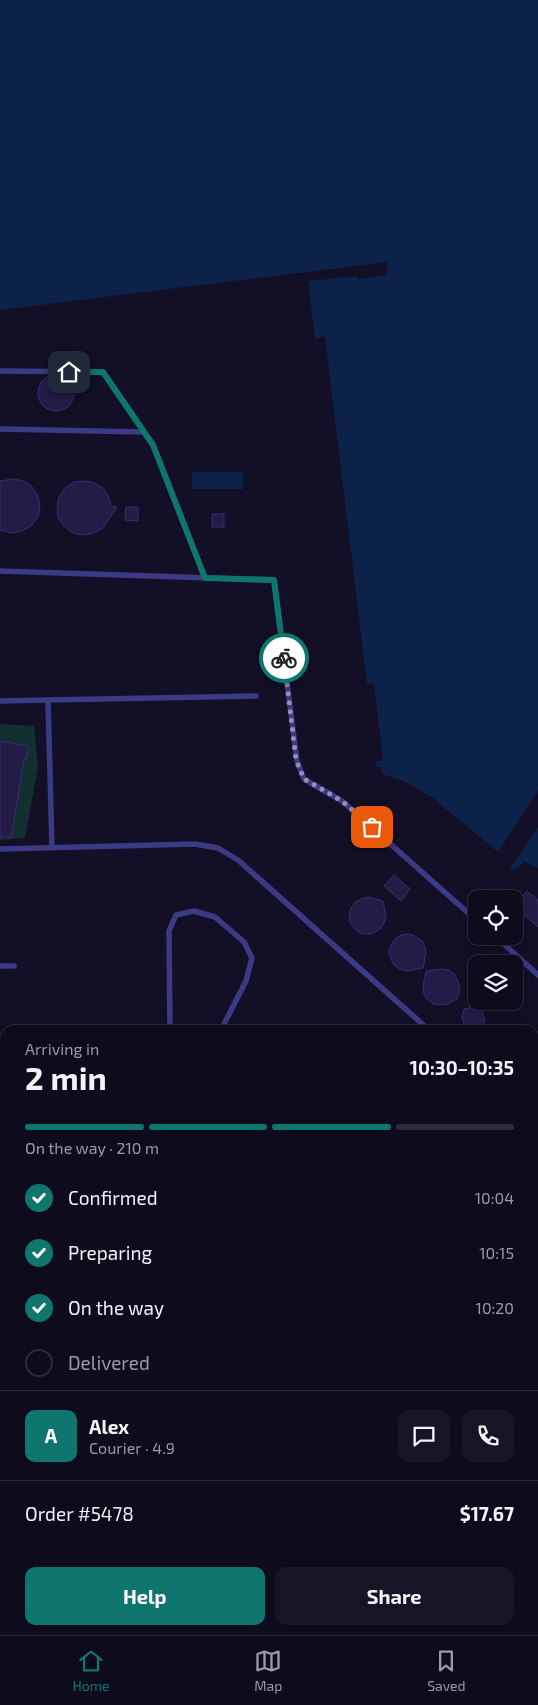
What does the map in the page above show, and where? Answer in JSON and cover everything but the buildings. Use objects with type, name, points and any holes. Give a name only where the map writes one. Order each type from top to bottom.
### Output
[{"type":"lane","points":[[0,372],[103,372],[153,445],[205,578]]},
{"type":"lane","points":[[0,429],[144,432]]},
{"type":"lane","points":[[0,572],[274,580],[296,760],[304,779],[342,801],[468,913]]},
{"type":"lane","points":[[0,700],[256,696]]},
{"type":"lane","points":[[48,700],[52,847]]},
{"type":"lane","points":[[0,849],[195,844],[218,848],[238,860],[424,1025]]},
{"type":"lane","points":[[170,1025],[169,932],[176,915],[194,911],[214,917],[244,942],[252,958],[246,981],[224,1025]]},
{"type":"lane","points":[[505,945],[538,974]]},
{"type":"lane","points":[[0,966],[14,966]]},
{"type":"green space","points":[[0,724],[34,726],[38,767],[25,838],[0,840]]},
{"type":"water","points":[[0,0],[538,0],[538,791],[498,852],[434,799],[406,782],[382,774],[381,767],[377,767],[376,761],[383,760],[374,683],[367,684],[325,337],[315,338],[308,281],[357,276],[358,279],[387,275],[387,262],[0,310]]},
{"type":"water","points":[[192,472],[243,472],[243,489],[192,489]]},
{"type":"water","points":[[538,827],[538,868],[525,862],[513,870],[509,870]]},
{"type":"way so far","points":[[284,658],[296,760],[304,779],[342,801],[372,827]]},
{"type":"route","points":[[69,372],[103,372],[153,445],[205,578],[274,580],[284,658]]}]
